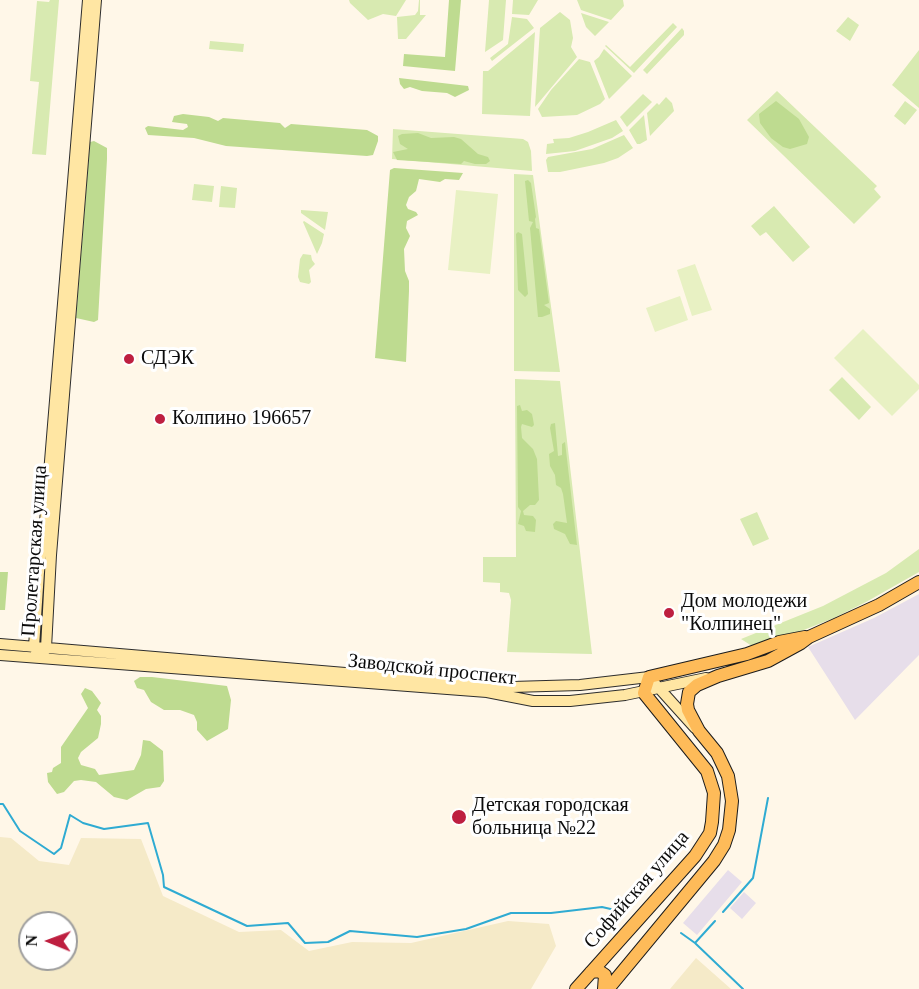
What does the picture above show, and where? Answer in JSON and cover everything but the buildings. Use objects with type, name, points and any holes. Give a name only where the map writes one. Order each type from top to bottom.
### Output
[{"type":"main road","name":"Пролетарская улица","points":[[40,658],[34,647],[88,0]]},
{"type":"main road","name":"Пролетарская улица","points":[[40,658],[46,648],[51,555],[96,0]]},
{"type":"main road","name":"Заводской проспект","points":[[0,644],[487,692],[533,701],[570,701],[644,693],[718,676],[768,661],[801,644],[809,637],[879,605],[919,582]]},
{"type":"main road","name":"Заводской проспект","points":[[0,655],[538,687],[599,684],[649,677],[747,654],[799,637],[809,637]]},
{"type":"main road","points":[[699,731],[688,710],[687,696],[698,685],[718,676]]},
{"type":"main road","points":[[644,693],[649,677]]},
{"type":"main road","name":"Софийская улица","points":[[606,989],[714,861],[727,838],[732,814],[728,776],[717,753],[649,677]]},
{"type":"main road","name":"Софийская улица","points":[[576,989],[695,856],[710,833],[714,793],[707,771],[644,693]]},
{"type":"main road","points":[[591,972],[599,971],[605,975],[606,989]]},
{"type":"shaded area","points":[[919,594],[919,655],[855,720],[808,647],[874,618]]},
{"type":"shaded area","points":[[0,837],[11,838],[39,861],[69,865],[81,838],[141,839],[163,896],[239,932],[281,930],[309,951],[352,942],[411,943],[508,921],[549,924],[556,946],[531,989],[0,989]]},
{"type":"shaded area","points":[[728,870],[742,882],[697,935],[683,923]]},
{"type":"shaded area","points":[[744,892],[756,903],[742,919],[730,908]]},
{"type":"shaded area","points":[[696,958],[731,989],[670,989]]},
{"type":"green space","points":[[59,0],[46,155],[32,154],[39,82],[30,81],[37,1],[49,2]]},
{"type":"green space","points":[[349,0],[406,0],[396,16],[383,14],[368,20]]},
{"type":"green space","points":[[419,0],[420,15],[426,15],[406,39],[398,39],[397,17],[415,15],[418,11]]},
{"type":"green space","points":[[449,0],[461,0],[455,71],[403,66],[404,54],[445,57]]},
{"type":"green space","points":[[489,0],[506,0],[503,40],[485,52]]},
{"type":"green space","points":[[513,0],[538,0],[529,15],[512,14]]},
{"type":"green space","points":[[577,0],[623,0],[624,6],[611,20],[581,10]]},
{"type":"green space","points":[[560,12],[570,20],[573,38],[571,47],[577,57],[535,107],[540,28]]},
{"type":"green space","points":[[581,13],[609,22],[595,36],[586,27]]},
{"type":"green space","points":[[512,17],[527,19],[534,28],[492,61],[490,58],[508,44]]},
{"type":"green space","points":[[848,17],[859,25],[850,41],[836,31]]},
{"type":"green space","points":[[673,23],[677,27],[634,73],[605,46],[630,67]]},
{"type":"green space","points":[[682,28],[684,35],[647,74],[643,70]]},
{"type":"green space","points":[[535,32],[530,116],[482,114],[483,71],[488,71]]},
{"type":"green space","points":[[210,41],[244,44],[243,52],[209,49]]},
{"type":"green space","points":[[604,49],[632,76],[609,99],[594,61]]},
{"type":"green space","points":[[919,50],[919,108],[892,85]]},
{"type":"green space","points":[[579,59],[590,62],[605,99],[600,104],[577,115],[542,117],[538,109],[551,90]]},
{"type":"green space","points":[[399,78],[468,86],[469,90],[455,97],[447,93],[422,91],[410,87],[404,89]]},
{"type":"green space","points":[[777,91],[877,186],[874,189],[881,197],[854,224],[747,120]]},
{"type":"green space","points":[[643,94],[652,102],[627,127],[620,117]]},
{"type":"green space","points":[[666,97],[672,103],[674,111],[650,136],[647,113]]},
{"type":"green space","points":[[776,101],[799,119],[809,137],[807,144],[790,149],[783,147],[771,138],[760,123],[759,114]]},
{"type":"green space","points":[[905,101],[917,110],[905,125],[894,116]]},
{"type":"green space","points":[[183,114],[209,117],[218,121],[223,118],[280,123],[285,128],[291,124],[367,130],[378,136],[378,141],[373,155],[367,156],[226,146],[194,138],[148,135],[145,128],[148,126],[183,130],[188,127],[187,124],[172,122],[174,116]]},
{"type":"green space","points":[[644,115],[647,140],[637,144],[629,130]]},
{"type":"green space","points":[[616,120],[623,131],[612,138],[575,151],[546,154],[547,144],[554,143],[553,139],[569,138]]},
{"type":"green space","points":[[393,129],[523,139],[528,142],[531,151],[532,171],[392,159]]},
{"type":"green space","points":[[418,133],[431,138],[461,139],[478,154],[488,157],[490,161],[486,164],[475,164],[464,161],[461,164],[397,160],[393,152],[408,149],[400,144],[398,136]]},
{"type":"green space","points":[[624,135],[633,148],[618,158],[560,172],[548,172],[546,160],[548,157],[592,149]]},
{"type":"green space","points":[[94,141],[107,148],[107,159],[98,320],[94,322],[76,318],[90,142]]},
{"type":"green space","points":[[394,168],[463,173],[459,180],[445,179],[440,182],[419,179],[416,191],[409,197],[406,205],[418,215],[407,221],[406,228],[410,236],[404,249],[405,271],[409,281],[406,362],[375,358],[390,170]]},
{"type":"green space","points":[[514,174],[533,175],[560,372],[514,371]]},
{"type":"green space","points":[[528,180],[531,183],[536,228],[539,229],[549,303],[544,305],[550,309],[550,314],[542,317],[538,317],[530,228],[533,222],[529,221],[525,181]]},
{"type":"green space","points":[[194,184],[214,186],[212,202],[192,200]]},
{"type":"green space","points":[[221,186],[237,188],[235,208],[219,207]]},
{"type":"green space","points":[[456,190],[498,194],[490,274],[448,270]]},
{"type":"green space","points":[[774,206],[810,247],[793,262],[766,232],[760,236],[751,226]]},
{"type":"green space","points":[[301,210],[328,212],[325,230],[301,213]]},
{"type":"green space","points":[[303,222],[324,234],[317,254]]},
{"type":"green space","points":[[518,232],[522,234],[528,294],[525,297],[518,290],[516,234]]},
{"type":"green space","points":[[303,254],[311,255],[315,264],[309,270],[311,282],[309,284],[300,282],[298,277],[300,259]]},
{"type":"green space","points":[[695,264],[712,310],[692,316],[677,270]]},
{"type":"green space","points":[[680,296],[688,320],[655,332],[646,308]]},
{"type":"green space","points":[[863,329],[919,385],[919,389],[892,416],[834,358]]},
{"type":"green space","points":[[842,377],[871,407],[859,420],[829,390]]},
{"type":"green space","points":[[515,379],[560,381],[592,654],[507,652],[511,600],[509,593],[500,592],[500,583],[483,582],[483,557],[516,557]]},
{"type":"green space","points":[[520,405],[522,411],[527,410],[532,414],[534,425],[532,427],[522,424],[521,427],[522,438],[533,449],[537,459],[539,500],[535,505],[530,505],[523,511],[524,515],[533,516],[536,520],[535,532],[526,531],[524,526],[518,524],[521,511],[518,507],[517,406]]},
{"type":"green space","points":[[555,423],[558,456],[562,455],[562,444],[565,442],[577,545],[570,544],[565,534],[554,529],[553,524],[556,521],[567,523],[563,494],[561,488],[556,485],[555,475],[550,466],[549,454],[554,451],[550,428],[551,424]]},
{"type":"green space","points":[[757,512],[769,539],[753,546],[740,519]]},
{"type":"green space","points":[[919,549],[919,572],[866,602],[834,618],[776,641],[752,646],[741,639],[823,606],[886,573]]},
{"type":"green space","points":[[0,572],[8,572],[5,610],[0,610]]},
{"type":"green space","points":[[140,677],[227,686],[231,700],[228,729],[207,741],[197,730],[194,715],[180,710],[164,710],[151,702],[144,690],[137,688],[134,681]]},
{"type":"green space","points":[[85,688],[92,691],[101,703],[97,710],[101,716],[101,724],[98,738],[81,752],[78,758],[81,765],[95,769],[99,775],[134,770],[141,755],[143,740],[150,741],[163,751],[164,781],[160,787],[146,789],[127,800],[114,797],[96,782],[81,780],[74,781],[64,792],[57,794],[48,782],[47,773],[52,772],[53,768],[61,763],[61,747],[88,708],[81,694]]},
{"type":"waterway","points":[[723,912],[753,878],[768,798]]},
{"type":"waterway","points":[[0,804],[3,804],[20,831],[54,854],[61,848],[70,815],[83,823],[104,829],[148,823],[163,875],[164,887],[247,926],[288,923],[305,943],[328,942],[350,931],[417,937],[466,929],[511,913],[551,913],[602,907],[615,910]]},
{"type":"waterway","points":[[695,943],[715,921]]},
{"type":"waterway","points":[[681,933],[695,943],[743,989]]},
{"type":"place","name":"СДЭК","points":[[129,359]]},
{"type":"place","name":"Колпино 196657","points":[[160,419]]},
{"type":"place","name":"Дом молодежи \"Колпинец\"","points":[[669,613]]},
{"type":"place","name":"Детская городская больница №22","points":[[459,817]]}]
